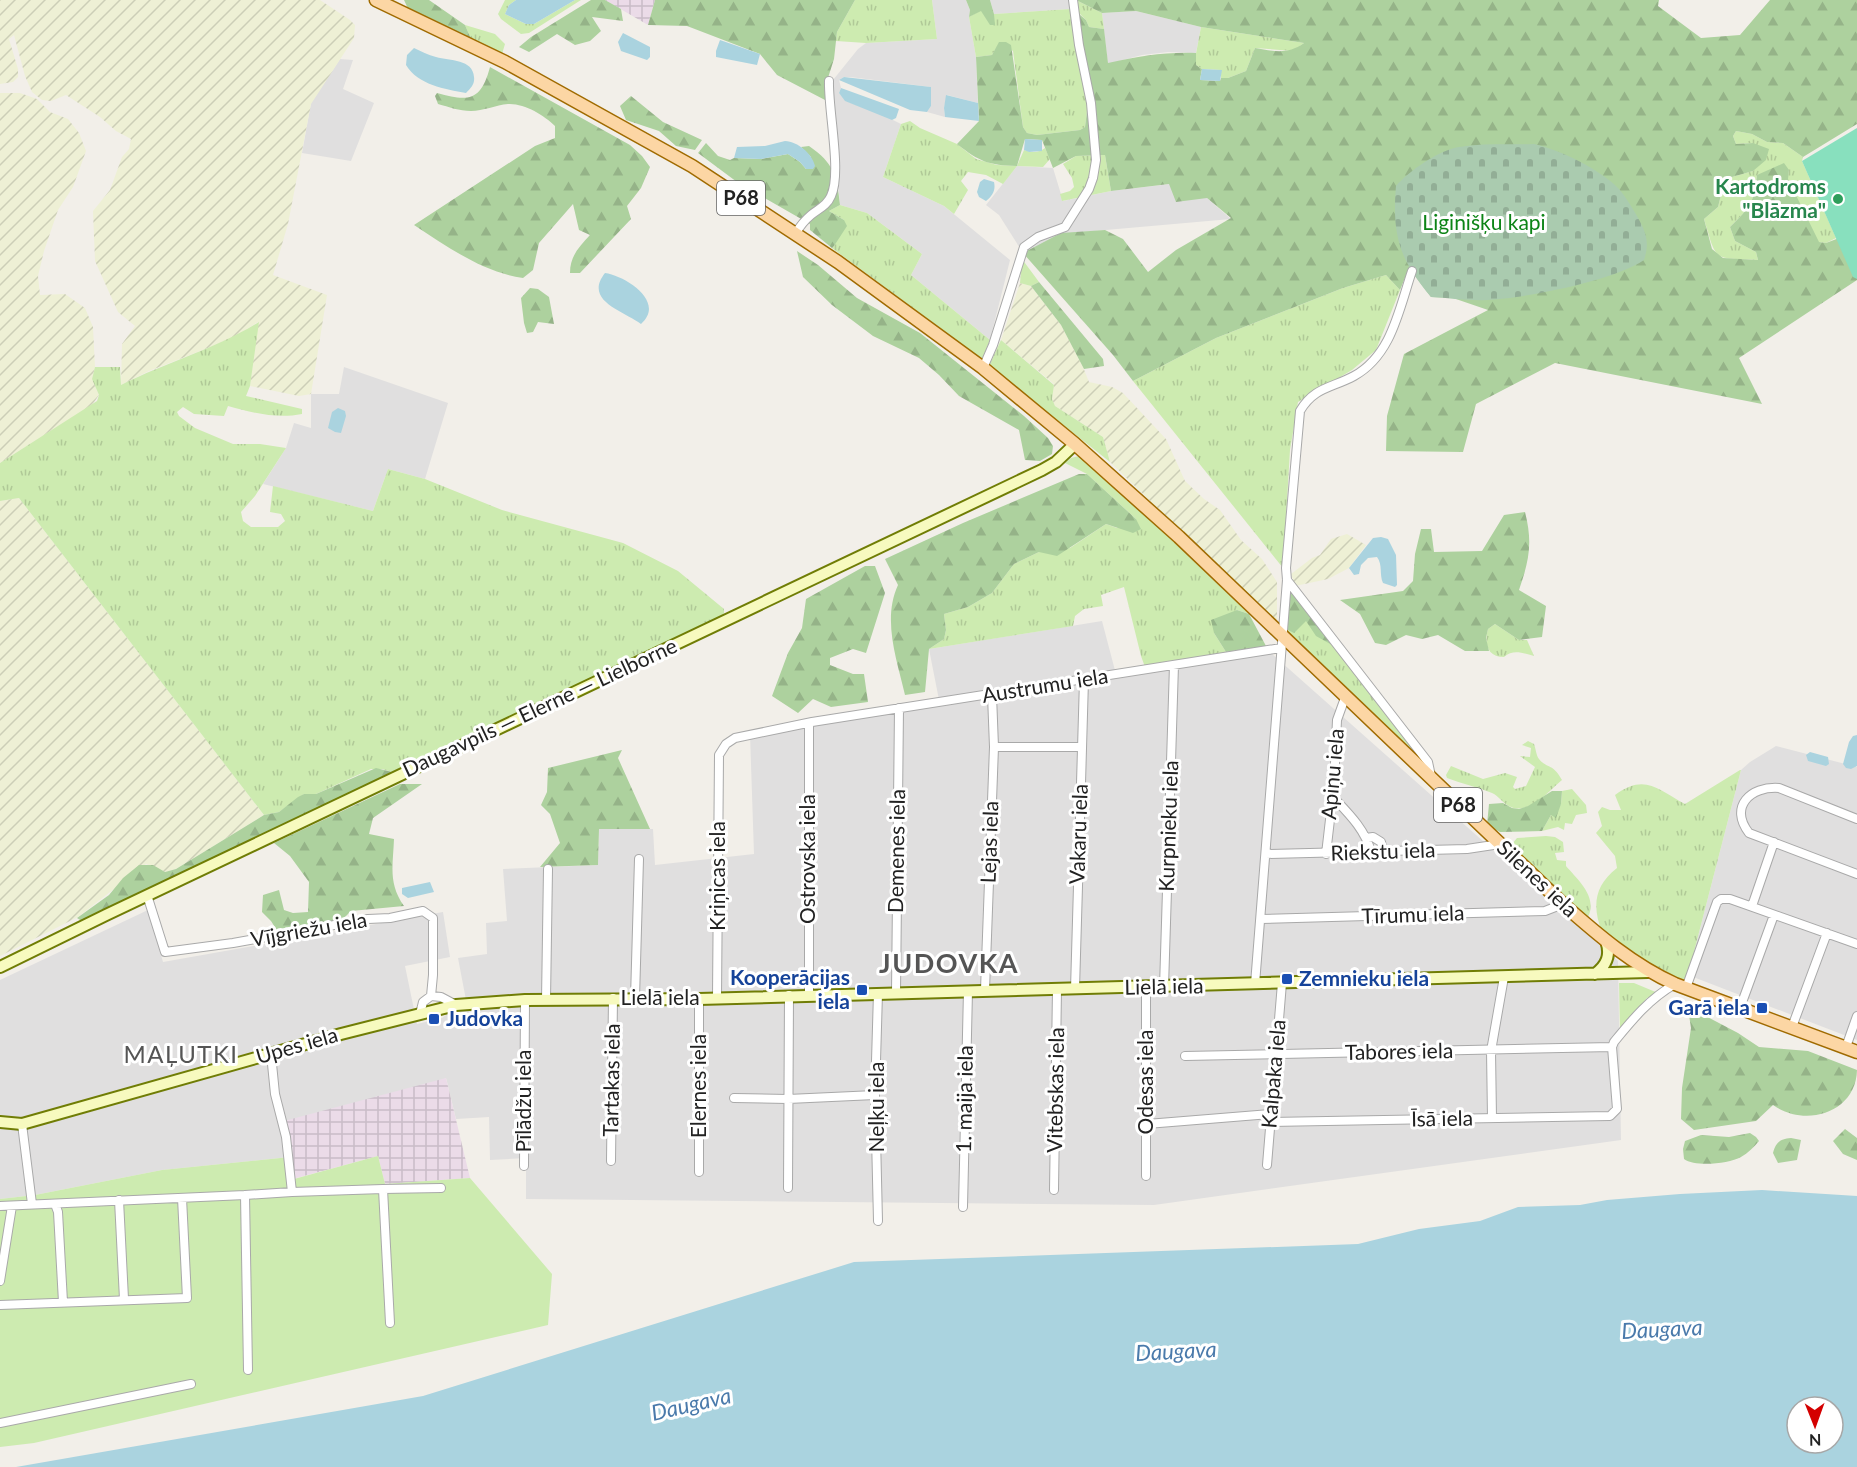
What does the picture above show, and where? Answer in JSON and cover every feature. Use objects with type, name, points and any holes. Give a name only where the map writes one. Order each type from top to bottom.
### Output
[{"type":"main road","name":"P68","points":[[376,0],[505,62],[692,166],[796,233],[881,292],[983,368],[1076,444],[1179,537],[1280,638]]},
{"type":"main road","name":"Silenes iela","points":[[1280,638],[1346,695],[1563,904],[1606,941],[1648,972]]},
{"type":"main road","name":"Lielā iela","points":[[1648,972],[1852,1049]]},
{"type":"street","points":[[983,368],[993,345],[1024,247],[1038,237],[1065,227],[1093,177],[1096,144],[1073,0]]},
{"type":"street","points":[[796,233],[803,222],[824,206],[833,190],[835,158],[828,95],[829,81]]},
{"type":"street","points":[[1255,984],[1280,638],[1287,580],[1286,568],[1300,411],[1306,400],[1316,392],[1355,375],[1371,363],[1387,344],[1412,272]]},
{"type":"street","name":"Daugavpils — Elerne — Lielborne","points":[[0,967],[1042,470],[1056,462],[1076,444]]},
{"type":"street","points":[[1287,580],[1428,762],[1432,780]]},
{"type":"street","name":"Austrumu iela","points":[[719,755],[726,744],[735,738],[899,708],[1174,665],[1280,638]]},
{"type":"street","name":"Kurpnieku iela","points":[[1164,987],[1174,665]]},
{"type":"street","name":"Vakaru iela","points":[[1075,988],[1084,680]]},
{"type":"street","name":"Lejas iela","points":[[985,990],[993,747],[992,695]]},
{"type":"street","name":"Apiņu iela","points":[[1326,854],[1337,720],[1346,695]]},
{"type":"street","name":"Demenes iela","points":[[896,993],[899,708]]},
{"type":"street","name":"Ostrovska iela","points":[[809,724],[809,994]]},
{"type":"street","points":[[993,747],[1082,747]]},
{"type":"street","name":"Kriņicas iela","points":[[717,998],[719,755]]},
{"type":"street","points":[[1857,819],[1779,788],[1753,793],[1742,806],[1740,813],[1742,824],[1749,833],[1857,874]]},
{"type":"street","points":[[1332,796],[1352,817],[1366,838],[1371,852]]},
{"type":"street","points":[[1366,838],[1373,837],[1381,842],[1383,852]]},
{"type":"street","points":[[1752,906],[1774,842]]},
{"type":"street","name":"Riekstu iela","points":[[1266,854],[1467,849],[1500,844]]},
{"type":"street","points":[[635,998],[639,859]]},
{"type":"street","points":[[546,1000],[548,870]]},
{"type":"street","name":"Vījgriežu iela","points":[[147,895],[165,952],[423,912],[433,918],[431,996]]},
{"type":"street","points":[[1612,1047],[1636,1015],[1664,990],[1681,986],[1717,902],[1721,899],[1730,899],[1752,906],[1857,944]]},
{"type":"street","name":"Tīrumu iela","points":[[1261,919],[1545,911],[1563,904]]},
{"type":"street","points":[[1740,1008],[1774,915]]},
{"type":"street","points":[[1792,1028],[1827,933]]},
{"type":"street","points":[[1595,974],[1608,960],[1606,941]]},
{"type":"street","name":"Lielā iela","points":[[456,1005],[525,1000],[699,999],[809,994],[1164,987],[1648,972]]},
{"type":"street","points":[[1492,1118],[1491,1051],[1504,977]]},
{"type":"street","name":"Kalpaka iela","points":[[1267,1165],[1282,983]]},
{"type":"street","name":"Odesas iela","points":[[1146,987],[1146,1176]]},
{"type":"street","name":"Vitebskas iela","points":[[1054,1191],[1057,989]]},
{"type":"street","name":"1. maija iela","points":[[963,1207],[968,991]]},
{"type":"street","name":"Neļķu iela","points":[[878,993],[875,1095],[878,1221]]},
{"type":"street","points":[[788,1188],[789,995]]},
{"type":"street","points":[[420,1014],[423,1002],[431,996],[441,997],[456,1005]]},
{"type":"street","name":"Tartakas iela","points":[[611,1161],[613,998]]},
{"type":"street","name":"Elernes iela","points":[[699,999],[699,1172]]},
{"type":"street","name":"Pīlādžu iela","points":[[524,1166],[525,1000]]},
{"type":"street","name":"Upes iela","points":[[0,1122],[22,1124],[456,1005]]},
{"type":"street","points":[[1852,1049],[1857,1016]]},
{"type":"street","name":"Tabores iela","points":[[1185,1056],[1612,1047]]},
{"type":"street","name":"Īsā iela","points":[[1147,1124],[1270,1118],[1610,1116],[1617,1109],[1612,1047]]},
{"type":"street","points":[[271,1054],[275,1095],[286,1137],[292,1192]]},
{"type":"street","points":[[734,1098],[788,1099],[875,1095]]},
{"type":"street","points":[[22,1124],[32,1204]]},
{"type":"street","points":[[0,1206],[292,1192],[441,1188]]},
{"type":"street","points":[[383,1189],[390,1323]]},
{"type":"street","points":[[245,1195],[248,1370]]},
{"type":"street","points":[[0,1305],[187,1298],[182,1198]]},
{"type":"street","points":[[119,1200],[124,1299]]},
{"type":"street","points":[[55,1204],[58,1212],[63,1302]]},
{"type":"street","points":[[0,1281],[12,1206]]},
{"type":"street","points":[[0,1423],[191,1384]]},
{"type":"shaded area","points":[[605,0],[655,0],[648,25]]},
{"type":"shaded area","points":[[932,0],[966,0],[970,10],[969,17],[976,57],[978,103],[947,95],[944,108],[945,117],[927,112],[931,106],[931,87],[850,77],[839,80],[841,88],[839,93],[846,101],[901,124],[883,177],[944,206],[1010,260],[990,340],[911,275],[922,254],[867,213],[840,205],[829,85],[858,49],[866,43],[937,39]]},
{"type":"shaded area","points":[[990,0],[1069,0],[1071,9],[994,14]]},
{"type":"shaded area","points":[[1136,11],[1201,27],[1196,53],[1168,52],[1142,55],[1108,64],[1102,13]]},
{"type":"shaded area","points":[[340,59],[353,60],[343,89],[374,103],[351,161],[302,153],[311,103]]},
{"type":"shaded area","points":[[1017,166],[1053,168],[1063,201],[1111,191],[1170,184],[1207,198],[1231,219],[1083,232],[1023,253],[999,215],[986,205]]},
{"type":"shaded area","points":[[344,367],[448,403],[425,479],[388,469],[373,511],[263,484],[286,448],[294,423],[311,428],[311,394],[339,394]]},
{"type":"shaded area","points":[[1102,621],[1117,678],[1271,653],[1618,961],[1621,1140],[1154,1205],[526,1199],[526,1158],[490,1160],[489,1117],[456,1119],[446,1078],[290,1157],[162,1170],[35,1195],[0,1199],[0,980],[148,910],[163,962],[443,912],[450,957],[405,966],[417,1024],[442,1018],[466,1000],[458,958],[487,954],[486,923],[507,921],[503,869],[598,865],[599,829],[653,829],[655,865],[754,854],[750,734],[940,705],[929,649]]},
{"type":"shaded area","points":[[1776,746],[1857,767],[1857,1040],[1688,975],[1741,770]]},
{"type":"shaded area","points":[[446,1078],[470,1178],[385,1184],[378,1156],[293,1179],[284,1121]]},
{"type":"green space","points":[[0,0],[320,0],[355,25],[354,38],[311,104],[288,224],[273,275],[327,295],[311,394],[299,396],[250,386],[258,322],[238,335],[149,371],[121,385],[122,344],[135,326],[118,312],[95,261],[93,211],[110,190],[122,157],[129,149],[131,139],[66,95],[51,101],[42,100],[32,92],[25,76],[14,35],[9,39],[18,69],[18,77],[13,82],[0,84]]},
{"type":"green space","points":[[404,0],[429,0],[465,25],[471,39],[428,17],[410,13]]},
{"type":"green space","points":[[505,0],[516,0],[509,5],[505,14],[526,24],[534,24],[575,0],[581,0],[529,33],[521,34],[501,19],[498,14]]},
{"type":"green space","points":[[591,0],[605,0],[621,9],[623,21],[592,17],[601,31],[590,41],[575,45],[557,34],[529,52],[519,47],[531,37]]},
{"type":"green space","points":[[655,0],[855,0],[837,32],[825,100],[777,75],[760,54],[687,26],[648,25]]},
{"type":"green space","points":[[855,0],[932,0],[937,39],[866,43],[836,41],[837,32]]},
{"type":"green space","points":[[966,0],[990,0],[995,25],[990,25],[981,11],[969,17],[970,10]]},
{"type":"green space","points":[[1076,0],[1102,13],[1104,29],[1089,27],[1080,14],[1077,17]]},
{"type":"green space","points":[[1076,0],[1659,0],[1658,6],[1701,38],[1740,35],[1770,0],[1857,0],[1857,124],[1803,157],[1783,143],[1767,142],[1752,134],[1736,131],[1733,136],[1736,144],[1753,143],[1769,149],[1766,160],[1753,171],[1725,179],[1718,207],[1704,219],[1712,249],[1723,258],[1758,260],[1756,252],[1735,241],[1730,227],[1750,204],[1757,175],[1784,163],[1789,170],[1788,179],[1819,242],[1826,243],[1847,235],[1857,263],[1857,280],[1739,358],[1762,404],[1555,363],[1476,404],[1463,452],[1386,451],[1387,416],[1404,354],[1488,310],[1453,298],[1431,297],[1409,268],[1400,290],[1386,275],[1343,288],[1216,338],[1133,381],[1023,253],[1061,233],[1105,230],[1123,239],[1148,272],[1176,250],[1231,218],[1207,198],[1176,202],[1169,184],[1111,191],[1105,155],[1076,156],[1053,168],[1042,140],[1025,139],[1017,166],[999,165],[972,155],[957,144],[979,121],[976,57],[992,55],[999,42],[1011,45],[1023,127],[1027,133],[1037,135],[1080,130],[1085,127],[1088,103],[1077,17],[1079,14],[1086,20],[1089,27],[1104,29],[1108,63],[1152,55],[1196,53],[1196,65],[1202,69],[1200,80],[1220,81],[1221,78],[1228,78],[1246,71],[1255,48],[1286,51],[1304,43],[1201,27],[1136,11],[1102,13]]},
{"type":"green space","points":[[1071,9],[1088,103],[1085,127],[1080,130],[1037,135],[1027,133],[1023,127],[1013,51],[1000,42],[992,55],[976,57],[969,17],[981,10],[990,24],[994,25],[994,14]]},
{"type":"green space","points":[[465,25],[495,34],[505,44],[502,54],[497,54],[471,39]]},
{"type":"green space","points":[[1201,27],[1304,43],[1293,51],[1255,48],[1246,71],[1228,78],[1221,78],[1221,70],[1202,69],[1196,65]]},
{"type":"green space","points":[[490,67],[630,145],[650,167],[641,188],[627,206],[631,219],[580,273],[570,273],[573,257],[590,235],[579,230],[573,204],[539,243],[533,270],[523,278],[479,264],[414,225],[535,146],[555,138],[555,126],[540,114],[521,105],[508,104],[471,111],[438,104],[435,96],[437,93],[465,98],[478,93]]},
{"type":"green space","points":[[0,93],[20,93],[37,99],[50,112],[68,119],[79,133],[86,151],[73,187],[58,210],[38,276],[40,295],[65,294],[85,308],[93,327],[95,367],[92,379],[99,395],[92,405],[0,463]]},
{"type":"green space","points":[[631,96],[663,122],[702,140],[695,150],[676,146],[659,131],[626,120],[620,106]]},
{"type":"green space","points":[[910,121],[920,128],[957,144],[976,159],[997,165],[1017,166],[1003,184],[986,175],[968,172],[961,181],[968,190],[954,214],[944,206],[883,177],[901,124]]},
{"type":"green space","name":"Kartodroms \"Blāzma\"","points":[[1857,128],[1857,279],[1853,277],[1802,161]]},
{"type":"green space","points":[[1736,131],[1752,134],[1767,142],[1783,143],[1803,157],[1802,161],[1836,238],[1826,243],[1818,242],[1787,179],[1789,170],[1757,175],[1750,204],[1730,227],[1735,241],[1756,252],[1758,260],[1732,259],[1719,255],[1711,243],[1704,219],[1718,207],[1725,179],[1753,171],[1759,163],[1753,143],[1736,144],[1733,136]]},
{"type":"green space","points":[[706,143],[718,156],[730,160],[734,158],[761,159],[788,154],[806,169],[811,157],[801,147],[809,146],[817,152],[829,164],[837,186],[840,205],[829,211],[844,220],[847,226],[834,246],[832,248],[810,230],[810,224],[737,182],[698,153]]},
{"type":"green space","name":"Liginišķu kapi","points":[[1534,144],[1579,161],[1601,174],[1619,189],[1645,232],[1647,248],[1644,260],[1612,275],[1523,296],[1480,300],[1431,297],[1411,271],[1400,246],[1395,219],[1396,186],[1425,162],[1451,149],[1477,145]]},
{"type":"green space","points":[[1045,148],[1050,159],[1043,167],[1017,166],[1024,150],[1035,152]]},
{"type":"green space","points":[[1105,155],[1111,191],[1062,201],[1060,194],[1074,187],[1072,178],[1063,164],[1076,156]]},
{"type":"green space","points":[[840,205],[867,213],[922,254],[911,275],[990,340],[982,359],[832,248],[844,220],[829,211]]},
{"type":"green space","points":[[797,251],[818,265],[857,298],[920,333],[1048,438],[1053,446],[1052,454],[1040,461],[1025,460],[1019,430],[959,396],[919,358],[873,336],[832,305],[803,277]]},
{"type":"green space","points":[[1022,259],[1039,282],[1031,286],[1020,283]]},
{"type":"green space","points":[[1386,275],[1400,290],[1376,350],[1352,370],[1298,402],[1290,450],[1283,568],[1133,381],[1216,338],[1343,288]]},
{"type":"green space","points":[[1039,282],[1103,359],[1104,366],[1084,369],[1061,325],[1031,286]]},
{"type":"green space","points":[[1020,283],[1031,286],[1061,325],[1089,382],[1112,387],[1123,393],[1166,439],[1185,481],[1220,510],[1241,540],[1262,559],[1277,582],[1277,623],[1110,462],[1103,437],[1055,406],[1052,399],[1054,384],[1001,340]]},
{"type":"green space","points":[[530,288],[538,289],[549,297],[554,324],[538,322],[533,332],[527,333],[521,298]]},
{"type":"green space","points":[[259,322],[250,386],[246,396],[302,409],[302,414],[274,416],[228,406],[224,416],[194,414],[183,407],[177,412],[195,428],[233,444],[260,444],[286,448],[255,496],[241,512],[243,521],[251,527],[278,527],[285,521],[281,514],[270,512],[273,486],[373,511],[388,469],[425,479],[502,510],[623,543],[678,571],[724,609],[724,613],[720,618],[392,772],[371,769],[316,794],[304,794],[279,812],[264,815],[19,498],[0,501],[0,463],[97,401],[99,395],[92,379],[95,367],[120,367],[121,385],[209,348]]},
{"type":"green space","points":[[1001,340],[1054,385],[1052,399],[1055,406],[1103,437],[1110,462],[989,366]]},
{"type":"green space","points":[[1079,456],[1101,472],[1249,614],[1237,610],[1214,633],[1226,652],[1145,667],[1124,587],[1101,595],[1103,606],[1084,609],[1075,616],[1073,626],[929,649],[944,639],[946,630],[944,614],[968,607],[992,593],[1014,564],[1039,552],[1070,548],[1106,524],[1117,528],[1136,519],[1087,474],[1065,463]]},
{"type":"green space","points":[[1079,474],[1087,474],[1136,519],[1141,529],[1133,533],[1106,524],[1057,556],[1039,552],[1014,564],[992,593],[968,607],[944,614],[946,630],[944,639],[929,649],[925,692],[905,695],[891,626],[893,598],[898,585],[885,559]]},
{"type":"green space","points":[[19,498],[264,815],[176,869],[165,872],[146,864],[78,917],[0,956],[0,501]]},
{"type":"green space","points":[[1525,512],[1529,533],[1529,552],[1519,590],[1546,606],[1542,637],[1519,640],[1495,624],[1488,629],[1486,638],[1489,651],[1465,651],[1438,635],[1422,639],[1406,635],[1386,645],[1375,643],[1360,614],[1340,600],[1403,591],[1413,581],[1415,554],[1421,529],[1431,529],[1434,552],[1482,551],[1504,515]]},
{"type":"green space","points":[[1347,534],[1366,545],[1349,568],[1328,579],[1295,586],[1291,574],[1312,558],[1320,555],[1331,539]]},
{"type":"green space","points":[[865,566],[875,566],[885,593],[866,653],[853,649],[830,658],[830,665],[853,674],[864,674],[868,702],[831,707],[813,699],[798,713],[772,696],[788,653],[802,628],[806,599]]},
{"type":"green space","points":[[1289,587],[1300,600],[1423,761],[1287,633]]},
{"type":"green space","points":[[1289,589],[1332,645],[1316,636],[1306,621],[1294,633],[1288,630]]},
{"type":"green space","points":[[1237,610],[1249,614],[1266,646],[1226,652],[1214,633],[1211,620]]},
{"type":"green space","points":[[1495,624],[1519,640],[1527,640],[1534,656],[1518,652],[1504,657],[1490,652],[1486,639],[1488,629]]},
{"type":"green space","points":[[1528,741],[1534,744],[1539,759],[1556,771],[1562,780],[1532,805],[1518,809],[1511,807],[1492,793],[1447,778],[1446,775],[1451,766],[1483,779],[1505,773],[1517,777],[1513,787],[1515,789],[1526,786],[1535,767],[1520,756],[1530,757],[1531,748],[1522,745]]},
{"type":"green space","points":[[622,750],[618,758],[650,829],[599,829],[598,865],[540,867],[560,843],[550,814],[541,805],[547,792],[548,768]]},
{"type":"green space","points":[[376,768],[392,772],[83,922],[77,918],[109,895],[123,878],[139,865],[153,865],[165,872],[176,869],[264,815],[279,812],[298,797],[304,794],[316,794]]},
{"type":"green space","points":[[1740,770],[1688,975],[1683,980],[1665,973],[1602,932],[1597,914],[1597,897],[1604,882],[1617,868],[1615,856],[1596,833],[1602,826],[1598,812],[1602,807],[1621,810],[1615,795],[1625,788],[1643,784],[1658,789],[1685,804]]},
{"type":"green space","points":[[400,784],[422,784],[373,818],[369,834],[394,839],[394,882],[404,906],[351,911],[330,932],[283,940],[271,921],[262,912],[263,895],[279,890],[284,910],[293,913],[308,912],[309,882],[290,856],[274,843]]},
{"type":"green space","points":[[1572,789],[1586,805],[1587,813],[1576,815],[1572,824],[1565,823],[1564,830],[1558,827],[1542,831],[1551,815],[1561,804],[1562,791]]},
{"type":"green space","points":[[1552,791],[1562,791],[1561,804],[1556,818],[1551,815],[1542,831],[1500,832],[1487,825],[1489,804],[1503,803],[1519,809]]},
{"type":"green space","points":[[1555,837],[1563,842],[1564,852],[1555,853],[1557,860],[1566,861],[1566,866],[1589,896],[1588,917],[1584,917],[1511,845],[1517,838]]},
{"type":"green space","points":[[1619,983],[1634,983],[1658,993],[1647,998],[1620,1032]]},
{"type":"green space","points":[[1698,1012],[1759,1047],[1808,1051],[1857,1070],[1854,1085],[1848,1097],[1827,1112],[1813,1115],[1786,1112],[1773,1105],[1756,1121],[1694,1130],[1681,1119],[1682,1088],[1691,1028],[1689,1015]]},
{"type":"green space","points":[[1845,1129],[1857,1138],[1857,1160],[1843,1154],[1833,1141]]},
{"type":"green space","points":[[1750,1133],[1759,1141],[1741,1157],[1720,1163],[1703,1164],[1684,1159],[1685,1141],[1701,1135],[1729,1137]]},
{"type":"green space","points":[[1791,1138],[1801,1140],[1797,1160],[1778,1163],[1773,1153],[1776,1146],[1781,1140]]},
{"type":"green space","points":[[378,1156],[385,1184],[470,1178],[552,1274],[548,1325],[34,1443],[0,1447],[0,1199],[35,1195],[162,1170],[290,1157],[294,1179]]},
{"type":"water","points":[[516,0],[575,0],[534,24],[526,24],[505,14],[509,5]]},
{"type":"water","points":[[623,33],[650,47],[650,57],[647,60],[621,51],[618,42]]},
{"type":"water","points":[[720,40],[760,54],[757,65],[716,57]]},
{"type":"water","points":[[414,48],[470,67],[474,79],[472,86],[466,93],[433,85],[417,77],[406,65],[407,55]]},
{"type":"water","points":[[1202,69],[1222,70],[1220,81],[1200,80]]},
{"type":"water","points":[[844,77],[931,87],[931,106],[927,112],[910,110],[839,80]]},
{"type":"water","points":[[841,88],[899,109],[896,118],[892,120],[845,101],[839,93]]},
{"type":"water","points":[[946,95],[978,103],[979,121],[945,117]]},
{"type":"water","points":[[1025,139],[1042,140],[1042,151],[1024,150]]},
{"type":"water","points":[[785,141],[795,144],[808,153],[815,166],[813,169],[806,169],[788,154],[761,159],[734,158],[737,147],[765,146]]},
{"type":"water","points":[[984,179],[994,182],[993,193],[986,201],[979,197],[977,192],[980,182]]},
{"type":"water","points":[[605,273],[623,279],[640,291],[646,299],[649,307],[647,316],[641,324],[616,310],[602,298],[599,291]]},
{"type":"water","points":[[338,408],[345,411],[346,416],[341,433],[328,428],[332,412]]},
{"type":"water","points":[[1373,538],[1388,539],[1396,555],[1397,585],[1395,587],[1383,583],[1377,557],[1368,558],[1361,565],[1359,574],[1354,575],[1349,568]]},
{"type":"water","points":[[1857,735],[1857,766],[1851,769],[1846,768],[1843,764],[1849,742],[1853,736]]},
{"type":"water","points":[[1810,752],[1828,757],[1829,764],[1826,766],[1808,761],[1806,755]]},
{"type":"water","points":[[430,882],[434,892],[408,898],[402,894],[402,888]]},
{"type":"water","name":"Daugava","points":[[1762,1190],[1857,1196],[1857,1467],[16,1467],[423,1396],[854,1262],[1358,1244],[1419,1229],[1480,1221],[1518,1207],[1580,1205],[1607,1200]]},
{"type":"place","name":"Kartodroms \"Blāzma\"","points":[[1838,199]]},
{"type":"place","name":"Zemnieku iela","points":[[1287,979]]},
{"type":"place","name":"Kooperācijas iela","points":[[862,990]]},
{"type":"place","name":"Garā iela","points":[[1762,1008]]},
{"type":"place","name":"Judovka","points":[[434,1019]]},
{"type":"district","name":"JUDOVKA","points":[[949,964]]},
{"type":"district","name":"MAĻUTKI","points":[[181,1055]]}]
